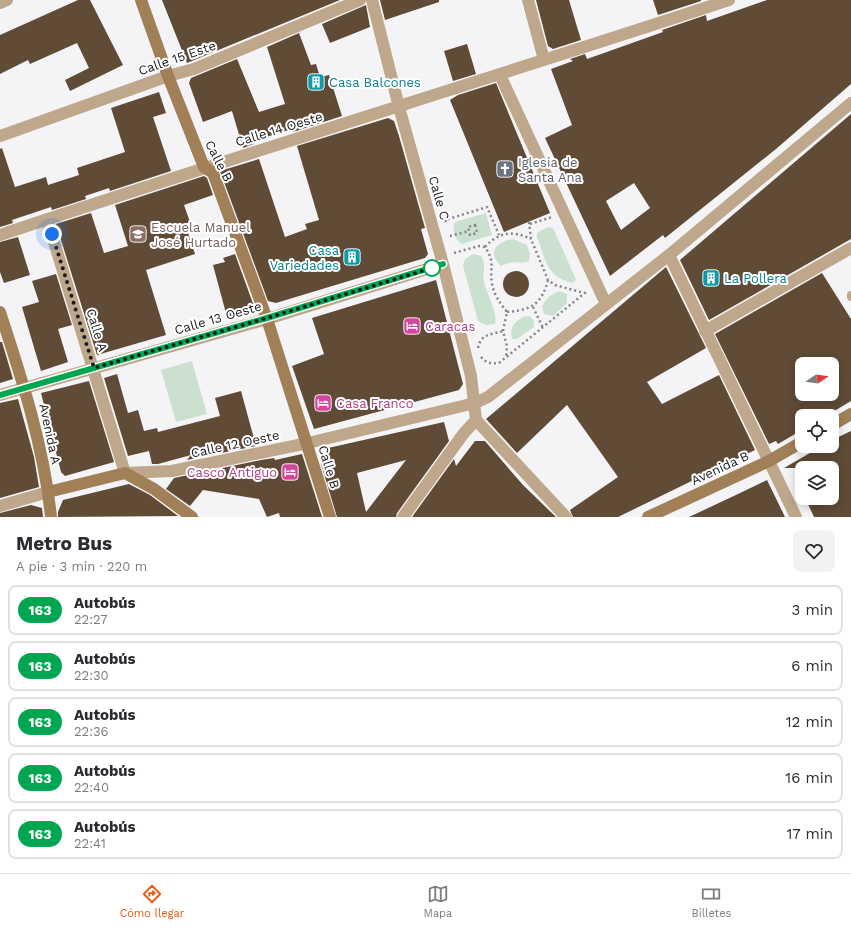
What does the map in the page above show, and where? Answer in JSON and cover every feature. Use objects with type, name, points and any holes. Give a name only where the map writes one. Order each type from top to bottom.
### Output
[{"type":"street","points":[[0,3],[7,0]]},
{"type":"street","name":"Calle B","points":[[141,0],[168,76],[204,167],[213,173],[267,318],[308,443],[330,517]]},
{"type":"street","name":"Calle 15 Este","points":[[0,136],[194,68],[360,0]]},
{"type":"street","name":"Calle C","points":[[372,0],[399,107],[443,264],[471,376],[476,420]]},
{"type":"street","points":[[528,0],[544,60]]},
{"type":"street","name":"Calle 14 Oeste","points":[[0,235],[204,167],[500,75],[706,4],[728,0]]},
{"type":"street","points":[[500,75],[606,304]]},
{"type":"street","name":"Calle 12 Oeste","points":[[0,506],[48,492],[125,473],[172,471],[308,443],[475,403],[488,397],[669,255],[851,103]]},
{"type":"street","name":"Calle A","points":[[47,219],[125,473]]},
{"type":"street","points":[[705,331],[851,248]]},
{"type":"street","points":[[669,255],[796,517]]},
{"type":"street","name":"Calle 13 Oeste","points":[[0,395],[267,318],[443,264]]},
{"type":"street","name":"Avenida A","points":[[0,312],[25,388],[48,492],[51,517]]},
{"type":"street","points":[[839,421],[851,414]]},
{"type":"street","points":[[403,517],[464,433],[476,420],[566,517]]},
{"type":"street","name":"Avenida B","points":[[648,517],[769,461],[795,446]]},
{"type":"street","points":[[125,473],[154,489],[186,516]]},
{"type":"path","points":[[445,220],[487,206],[499,235]]},
{"type":"path","points":[[569,224],[551,217],[530,223],[531,239],[548,280],[555,285],[584,293]]},
{"type":"path","points":[[450,236],[469,231]]},
{"type":"path","points":[[485,247],[499,235],[515,234],[531,239]]},
{"type":"path","points":[[454,253],[479,246],[485,247]]},
{"type":"path","points":[[485,247],[492,261],[491,283],[495,296],[508,312]]},
{"type":"path","points":[[508,312],[533,307],[541,298],[548,280]]},
{"type":"path","points":[[485,361],[493,364],[499,363],[584,293],[598,288]]},
{"type":"path","points":[[533,307],[543,328]]},
{"type":"path","points":[[506,358],[507,346],[503,331],[508,312]]},
{"type":"path","points":[[478,351],[479,343],[483,337],[488,334],[503,331]]},
{"type":"green space","points":[[486,213],[492,235],[462,244],[457,240],[454,234],[455,222]]},
{"type":"green space","points":[[548,227],[553,228],[574,275],[576,280],[573,283],[557,277],[552,272],[545,260],[537,233]]},
{"type":"green space","points":[[513,239],[527,245],[530,254],[529,261],[512,262],[501,266],[495,257],[495,248],[502,242]]},
{"type":"green space","points":[[473,254],[481,256],[483,259],[484,282],[494,309],[496,319],[495,324],[486,325],[478,321],[463,266],[465,259]]},
{"type":"green space","points":[[560,291],[567,294],[567,303],[553,316],[544,314],[542,307],[545,301],[551,295]]},
{"type":"green space","points":[[526,316],[530,316],[534,321],[534,327],[517,339],[512,339],[511,331],[514,324]]},
{"type":"green space","points":[[192,361],[207,414],[176,422],[161,370]]},
{"type":"building","points":[[78,0],[90,0],[123,65],[70,91],[65,80],[89,68],[77,43],[30,64],[28,60],[0,74],[0,35]]},
{"type":"building","points":[[162,0],[340,0],[187,63]]},
{"type":"building","points":[[380,0],[439,0],[439,2],[385,20]]},
{"type":"building","points":[[536,0],[569,0],[581,40],[553,49],[548,46]]},
{"type":"building","points":[[653,0],[701,0],[701,1],[658,15]]},
{"type":"building","points":[[767,0],[851,0],[851,84],[776,149],[665,238],[663,235],[610,276],[545,138],[572,125],[551,69],[573,61],[570,59],[585,54],[587,59],[706,15],[707,21]],"holes":[[[634,183],[650,208],[621,230],[606,201]]]},
{"type":"building","points":[[366,5],[370,27],[330,43],[322,24]]},
{"type":"building","points":[[299,33],[311,65],[316,64],[320,77],[329,75],[342,116],[293,132],[292,129],[253,141],[254,144],[243,148],[232,111],[203,122],[189,83],[191,78],[237,59],[259,112],[285,104],[267,47]]},
{"type":"building","points":[[467,44],[476,74],[453,81],[444,51]]},
{"type":"building","name":"Iglesia de Santa Ana","points":[[496,83],[550,213],[504,232],[450,100],[458,95]]},
{"type":"building","points":[[159,92],[166,113],[153,117],[171,171],[110,191],[109,188],[85,196],[86,199],[52,210],[51,207],[12,220],[13,223],[0,227],[0,149],[2,148],[15,187],[46,177],[48,185],[79,175],[77,168],[125,152],[111,108]]},
{"type":"building","points":[[851,114],[851,239],[709,320],[680,260]]},
{"type":"building","points":[[388,118],[394,121],[399,136],[425,228],[421,229],[428,254],[425,258],[276,303],[268,301],[220,171],[259,159],[285,237],[307,229],[305,224],[319,220],[297,146]]},
{"type":"building","points":[[204,176],[207,178],[213,195],[184,205],[190,222],[185,224],[195,254],[146,270],[166,335],[97,355],[56,224],[91,213],[104,253],[128,246],[115,205]]},
{"type":"building","points":[[18,237],[30,275],[4,283],[0,272],[0,242]]},
{"type":"building","points":[[235,254],[255,309],[227,317],[213,265],[225,262],[223,258]]},
{"type":"building","points":[[666,267],[706,348],[647,382],[662,404],[719,375],[755,450],[618,517],[573,517],[570,510],[618,477],[567,405],[517,453],[486,419]]},
{"type":"building","points":[[516,271],[525,275],[529,284],[525,293],[516,297],[507,293],[503,284],[507,275]]},
{"type":"building","points":[[822,273],[851,319],[851,401],[838,409],[795,409],[795,434],[778,444],[776,441],[769,444],[715,334]]},
{"type":"building","points":[[56,274],[72,325],[58,329],[68,362],[41,371],[22,307],[39,302],[32,281]]},
{"type":"building","points":[[436,280],[463,384],[459,390],[314,429],[292,366],[324,354],[312,318]]},
{"type":"building","points":[[0,342],[2,342],[13,379],[0,383]]},
{"type":"building","points":[[117,374],[128,413],[138,410],[144,431],[157,428],[158,432],[220,416],[215,398],[241,391],[256,446],[187,460],[191,455],[158,464],[152,464],[149,451],[128,456],[104,378]]},
{"type":"building","points":[[89,381],[114,462],[65,476],[61,472],[41,393]]},
{"type":"building","points":[[18,399],[34,457],[39,487],[0,498],[0,403]]},
{"type":"building","points":[[444,422],[449,441],[397,513],[396,517],[337,517],[321,464],[328,448]],"holes":[[[406,460],[366,512],[357,473]]]},
{"type":"building","points":[[851,431],[851,517],[814,517],[808,505],[839,505],[839,461],[796,461],[810,453],[839,453],[839,437]]},
{"type":"building","points":[[475,441],[485,441],[523,485],[556,517],[412,517],[454,459],[456,466]]},
{"type":"building","points":[[302,454],[322,517],[280,517],[279,513],[267,517],[259,499],[203,490],[190,506],[166,489],[174,478],[261,460],[274,458],[275,460]]},
{"type":"building","points":[[795,462],[795,468],[784,468]]},
{"type":"building","points":[[767,480],[785,517],[689,517],[738,494]]},
{"type":"building","points":[[129,484],[150,495],[178,516],[58,517],[58,512],[63,500]]},
{"type":"building","points":[[31,505],[42,508],[43,517],[0,517],[0,513]]},
{"type":"bus line","name":"163","points":[[0,395],[267,318],[443,264]]},
{"type":"place","name":"Casa Balcones","points":[[316,82]]},
{"type":"place","name":"Iglesia de Santa Ana","points":[[505,169]]},
{"type":"place","name":"Escuela Manuel José Hurtado","points":[[138,234]]},
{"type":"place","name":"Casa Variedades","points":[[352,257]]},
{"type":"place","name":"La Pollera","points":[[711,278]]},
{"type":"place","name":"Caracas","points":[[412,326]]},
{"type":"place","name":"Casa Franco","points":[[323,403]]},
{"type":"place","name":"Casco Antiguo","points":[[290,472]]},
{"type":"route","points":[[52,234],[94,368],[432,268]]}]
